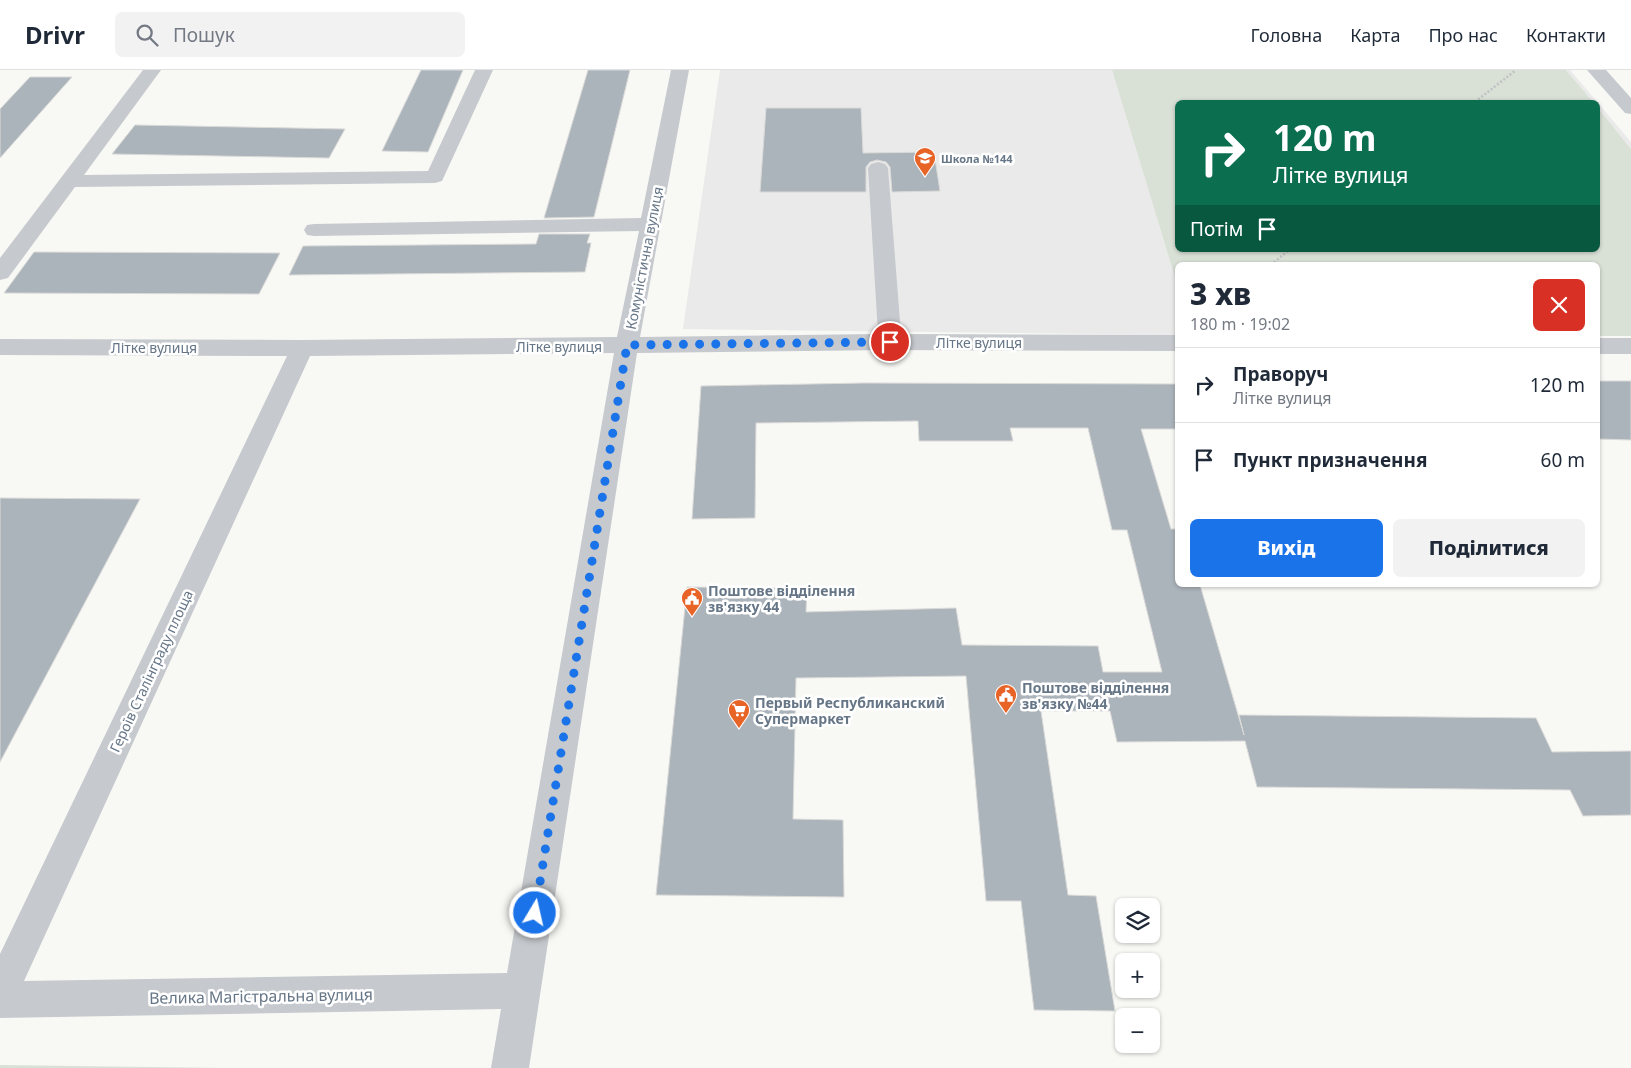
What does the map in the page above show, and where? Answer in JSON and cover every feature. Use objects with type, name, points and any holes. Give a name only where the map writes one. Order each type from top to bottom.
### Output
[{"type":"street","points":[[0,273],[152,70]]},
{"type":"street","points":[[69,181],[435,177],[484,70]]},
{"type":"street","name":"Комуністична вулиця","points":[[510,1068],[627,345],[680,70]]},
{"type":"street","points":[[1596,70],[1631,109]]},
{"type":"street","points":[[878,168],[890,342]]},
{"type":"street","points":[[314,230],[651,224]]},
{"type":"street","name":"Літке вулиця","points":[[0,347],[302,348],[890,342],[1175,343]]},
{"type":"street","points":[[1600,346],[1631,346]]},
{"type":"street","name":"Героїв Сталінграду площа","points":[[0,993],[302,348]]},
{"type":"street","name":"Велика Магістральна вулиця","points":[[0,1000],[522,991]]},
{"type":"path","points":[[1478,100],[1516,70]]},
{"type":"path","points":[[1275,262],[1287,252]]},
{"type":"shaded area","name":"Школа №144","points":[[720,70],[1112,70],[1175,277],[1175,335],[683,329]]},
{"type":"shaded area","points":[[1112,70],[1566,70],[1591,100],[1175,100],[1175,252],[1600,252],[1600,110],[1631,149],[1631,336],[1600,336],[1600,262],[1175,262],[1175,277]]},
{"type":"shaded area","points":[[1566,70],[1570,70],[1595,100],[1591,100]]},
{"type":"shaded area","points":[[1600,105],[1631,142],[1631,149],[1600,110]]},
{"type":"shaded area","points":[[0,1065],[223,1068],[0,1068]]},
{"type":"building","points":[[421,70],[463,70],[428,152],[382,151]]},
{"type":"building","points":[[588,70],[630,70],[594,217],[544,218]]},
{"type":"building","points":[[30,77],[72,77],[0,158],[0,109]]},
{"type":"building","points":[[766,108],[861,108],[863,153],[934,152],[940,191],[892,192],[890,167],[886,162],[877,160],[870,162],[866,167],[866,192],[760,192]]},
{"type":"building","points":[[135,125],[345,129],[329,158],[112,154]]},
{"type":"building","points":[[539,234],[590,234],[587,243],[591,243],[585,272],[289,275],[303,246],[536,244]]},
{"type":"building","points":[[34,252],[280,253],[259,294],[4,293]]},
{"type":"building","points":[[1600,381],[1631,381],[1631,440],[1600,439]]},
{"type":"building","points":[[864,383],[1175,384],[1175,429],[1141,429],[1171,529],[1175,529],[1175,587],[1201,587],[1244,735],[1239,715],[1536,718],[1552,752],[1631,751],[1631,815],[1583,816],[1570,790],[1257,787],[1245,741],[1117,742],[1110,711],[1041,711],[1068,895],[1096,896],[1115,1011],[1034,1010],[1021,901],[986,901],[966,676],[796,678],[793,819],[843,820],[844,897],[656,895],[687,587],[807,588],[806,612],[956,608],[962,645],[1098,646],[1103,672],[1162,672],[1127,530],[1112,530],[1088,428],[1010,428],[1013,441],[919,441],[918,421],[756,423],[755,518],[692,519],[701,386]]},
{"type":"building","points":[[0,498],[140,499],[0,762]]},
{"type":"place","name":"Школа №144","points":[[925,177]]},
{"type":"place","name":"Поштове відділення зв'язку 44","points":[[692,617]]},
{"type":"place","name":"Поштове відділення зв'язку №44","points":[[1006,714]]},
{"type":"place","name":"Первый Республиканский Супермаркет","points":[[739,729]]},
{"type":"route","points":[[535,913],[627,345],[890,342]]}]
